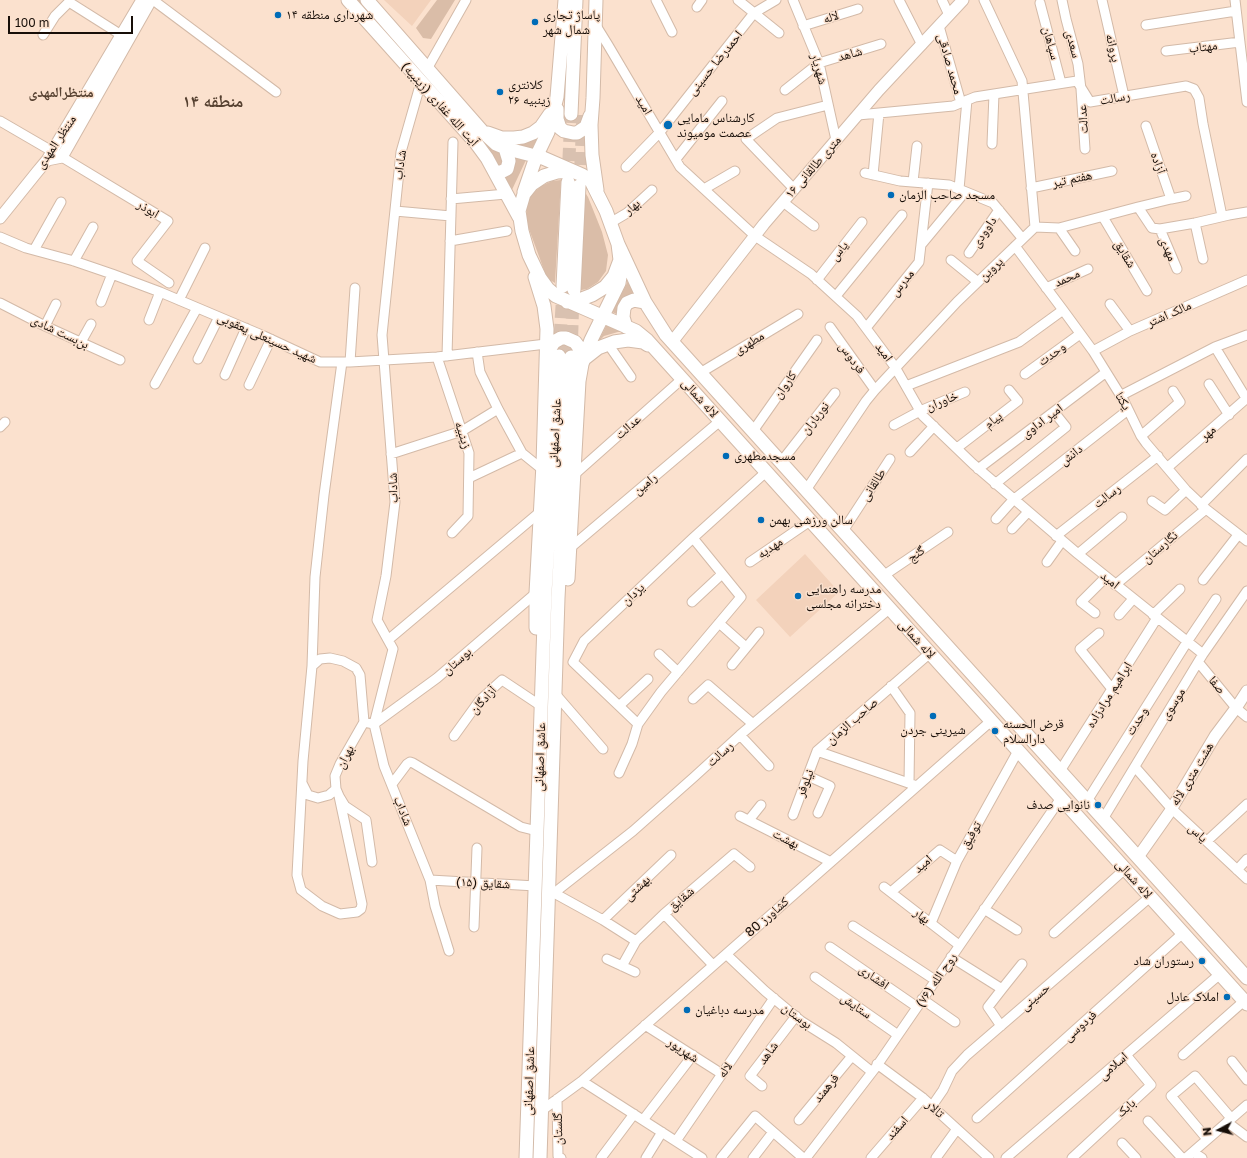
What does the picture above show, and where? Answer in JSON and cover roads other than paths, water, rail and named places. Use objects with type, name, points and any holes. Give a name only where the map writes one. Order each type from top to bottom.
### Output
[{"type":"main road","name":"آیت الله غفاری (زینبیه)","points":[[348,0],[476,143],[487,158],[520,217]]},
{"type":"main road","name":"آیت الله غفاری (زینبیه)","points":[[366,0],[482,131],[496,144],[505,148],[543,158],[573,179]]},
{"type":"main road","points":[[565,0],[556,103],[557,119],[560,128],[564,131],[577,133],[586,127],[590,119],[593,98]]},
{"type":"main road","points":[[576,0],[577,114],[588,0]]},
{"type":"main road","points":[[596,0],[591,126],[592,155],[597,192]]},
{"type":"main road","points":[[482,131],[502,138],[523,136],[541,127],[556,103]]},
{"type":"main road","points":[[540,768],[536,593],[543,470],[547,329],[544,306],[522,231],[519,211],[526,184],[536,157],[548,132],[556,103]]},
{"type":"main road","points":[[495,172],[501,172],[508,169],[509,161],[505,148]]},
{"type":"main road","points":[[522,200],[524,194],[532,184],[544,176],[557,172],[573,179],[582,175],[591,181],[597,192],[606,211],[618,244],[621,272],[619,283],[592,340],[574,359]]},
{"type":"main road","points":[[568,288],[573,179]]},
{"type":"main road","name":"لاله شمالی","points":[[618,244],[645,302],[666,335],[1247,978]]},
{"type":"main road","points":[[529,254],[540,278],[548,289],[556,296],[567,302],[579,300],[592,295],[605,287],[614,276],[620,260]]},
{"type":"main road","points":[[626,327],[623,317],[624,308],[628,303],[634,300],[645,302]]},
{"type":"main road","name":"لاله شمالی","points":[[567,302],[626,327],[647,340],[1246,1002]]},
{"type":"main road","points":[[546,363],[549,350],[554,342],[561,338],[566,338],[575,342],[581,354],[574,359]]},
{"type":"main road","points":[[574,359],[608,344],[628,340],[643,342],[655,349]]},
{"type":"main road","points":[[553,768],[570,548],[579,382],[574,359]]},
{"type":"main road","name":"عاشق اصفهانی","points":[[540,1158],[551,895],[558,598],[574,359]]},
{"type":"main road","name":"عاشق اصفهانی","points":[[526,1158],[545,592],[574,359]]},
{"type":"main road","points":[[843,557],[856,546]]},
{"type":"main road","points":[[1168,916],[1180,926],[1183,926],[1188,922],[1187,912]]},
{"type":"main road","points":[[1198,949],[1198,939],[1201,936],[1208,938],[1218,946]]},
{"type":"street","name":"منتظر المهدی","points":[[0,218],[37,172],[54,156],[125,37],[142,0]]},
{"type":"street","points":[[43,35],[55,16],[69,2],[125,37],[152,0],[276,92]]},
{"type":"street","points":[[427,69],[466,0]]},
{"type":"street","points":[[656,0],[672,32]]},
{"type":"street","points":[[738,0],[779,33]]},
{"type":"street","name":"شهریار","points":[[793,0],[819,63],[836,140]]},
{"type":"street","points":[[899,0],[922,45]]},
{"type":"street","points":[[942,0],[949,15]]},
{"type":"street","name":"۱۶ متری طالقانی","points":[[672,342],[794,189],[879,90],[963,0]]},
{"type":"street","points":[[984,0],[1022,85],[1035,227],[1059,228],[1186,196]]},
{"type":"street","name":"سعدی","points":[[1062,0],[1078,64],[1081,89]]},
{"type":"street","name":"پروانه","points":[[1102,0],[1124,96]]},
{"type":"street","points":[[1235,0],[1246,80],[1247,102]]},
{"type":"street","name":"احمدرضا حسینی","points":[[626,168],[660,132],[754,13],[769,1]]},
{"type":"street","name":"سپاهان","points":[[1040,3],[1061,83]]},
{"type":"street","name":"لاله","points":[[804,26],[858,9]]},
{"type":"street","points":[[1146,25],[1236,11]]},
{"type":"street","name":"امید","points":[[594,24],[680,167],[755,236],[811,274],[857,316],[895,367],[923,416],[978,469],[1106,578],[1187,642],[1201,659]]},
{"type":"street","name":"محمد صادقی","points":[[939,26],[964,102]]},
{"type":"street","name":"مهتاب","points":[[1166,51],[1240,42]]},
{"type":"street","name":"شاهد","points":[[819,63],[881,44]]},
{"type":"street","points":[[785,90],[819,63]]},
{"type":"street","name":"رسالت","points":[[858,115],[953,106],[975,97],[994,94],[1022,85],[1077,81],[1090,102],[1186,86],[1194,89],[1199,98],[1222,216]]},
{"type":"street","name":"شاداب","points":[[421,82],[401,152],[382,335],[395,502],[386,576],[377,620],[393,649],[374,724],[384,766],[430,880],[449,951]]},
{"type":"street","name":"عدالت","points":[[1081,89],[1086,149]]},
{"type":"street","points":[[992,144],[994,94]]},
{"type":"street","points":[[676,159],[722,101]]},
{"type":"street","points":[[921,245],[962,190],[964,102]]},
{"type":"street","points":[[794,189],[746,139],[777,118],[828,105]]},
{"type":"street","points":[[879,113],[869,174],[900,181],[949,185],[962,190],[993,203],[1022,238]]},
{"type":"street","points":[[0,121],[54,156]]},
{"type":"street","name":"آزاده","points":[[1146,126],[1171,199]]},
{"type":"street","points":[[447,356],[453,142]]},
{"type":"street","points":[[913,182],[917,146]]},
{"type":"street","name":"ابوذر","points":[[54,156],[168,221],[137,261],[169,283]]},
{"type":"street","points":[[704,189],[735,171]]},
{"type":"street","name":"هفتم تیر","points":[[1031,188],[1112,171]]},
{"type":"street","name":"مدرس","points":[[866,328],[919,262],[928,183]]},
{"type":"street","name":"بهار","points":[[610,223],[627,213],[652,190]]},
{"type":"street","points":[[451,199],[506,194]]},
{"type":"street","points":[[34,250],[61,202]]},
{"type":"street","points":[[783,202],[814,226]]},
{"type":"street","points":[[1138,208],[1152,228],[1160,229],[1247,212]]},
{"type":"street","name":"داوودی","points":[[969,253],[998,210]]},
{"type":"street","points":[[395,211],[451,216]]},
{"type":"street","points":[[836,296],[902,215]]},
{"type":"street","name":"شقایق","points":[[1103,217],[1147,291]]},
{"type":"street","name":"یاس","points":[[817,280],[862,222]]},
{"type":"street","points":[[1195,223],[1203,259]]},
{"type":"street","name":"پروین","points":[[806,490],[866,401],[895,367],[1022,238],[1035,227]]},
{"type":"street","points":[[74,261],[94,228]]},
{"type":"street","points":[[1059,228],[1075,252]]},
{"type":"street","name":"مهدی","points":[[1160,229],[1177,269]]},
{"type":"street","points":[[450,241],[507,231]]},
{"type":"street","name":"شهید حسینعلی یعقوبی","points":[[0,237],[34,250],[74,261],[112,274],[160,292],[246,328],[320,362],[437,357],[546,344]]},
{"type":"street","name":"یکتا","points":[[1015,246],[1093,351],[1128,410],[1141,436],[1186,490],[1203,507],[1244,538]]},
{"type":"street","points":[[179,300],[205,248]]},
{"type":"street","points":[[951,260],[978,282]]},
{"type":"street","name":"محمد","points":[[1046,288],[1088,269]]},
{"type":"street","points":[[101,302],[112,274]]},
{"type":"street","name":"مالک اشتر","points":[[1093,351],[1130,331],[1247,280]]},
{"type":"street","points":[[355,288],[346,362],[324,495],[315,577],[312,666],[302,782],[308,795],[318,798],[338,792],[345,806],[366,820],[372,862]]},
{"type":"street","points":[[149,320],[160,292]]},
{"type":"street","name":"بن‌بست شادی","points":[[0,303],[45,326],[120,360]]},
{"type":"street","points":[[45,326],[56,304]]},
{"type":"street","points":[[1110,304],[1130,331]]},
{"type":"street","points":[[155,384],[197,308]]},
{"type":"street","points":[[906,386],[1019,342],[1063,310]]},
{"type":"street","name":"مطهری","points":[[700,373],[798,314]]},
{"type":"street","points":[[198,359],[218,317]]},
{"type":"street","points":[[81,342],[91,324]]},
{"type":"street","name":"فردوس","points":[[830,327],[875,390]]},
{"type":"street","points":[[225,375],[246,328]]},
{"type":"street","name":"وحدت","points":[[1025,374],[1080,334]]},
{"type":"street","points":[[1120,396],[1215,347],[1247,335]]},
{"type":"street","points":[[249,385],[271,339]]},
{"type":"street","name":"کاروان","points":[[752,431],[817,340]]},
{"type":"street","points":[[608,344],[630,377]]},
{"type":"street","points":[[1215,347],[1246,398]]},
{"type":"street","points":[[477,352],[480,372],[522,453],[543,470]]},
{"type":"street","name":"زینبیه","points":[[437,357],[469,453],[468,516],[452,533]]},
{"type":"street","name":"امیر اداوی","points":[[978,469],[1105,373]]},
{"type":"street","name":"عدالت","points":[[574,475],[682,379]]},
{"type":"street","points":[[1209,384],[1229,415]]},
{"type":"street","name":"پیام","points":[[957,448],[1018,400],[1009,390]]},
{"type":"street","points":[[1141,436],[1180,402],[1173,391]]},
{"type":"street","name":"خاوران","points":[[894,425],[920,411],[965,392]]},
{"type":"street","name":"نورباران","points":[[780,462],[835,393]]},
{"type":"street","name":"مهر","points":[[1168,467],[1229,415],[1246,398]]},
{"type":"street","points":[[391,454],[462,431],[498,409]]},
{"type":"street","name":"دانش","points":[[996,519],[1013,500],[1128,410]]},
{"type":"street","points":[[995,484],[1066,427],[1054,412]]},
{"type":"street","name":"رامین","points":[[570,548],[720,421]]},
{"type":"street","points":[[910,452],[934,426]]},
{"type":"street","points":[[469,478],[522,453]]},
{"type":"street","name":"رسالت","points":[[1047,562],[1059,538],[1158,456]]},
{"type":"street","name":"طالقانی","points":[[843,531],[890,459]]},
{"type":"street","name":"نگارستان","points":[[1115,584],[1203,507],[1247,459]]},
{"type":"street","name":"یزدان","points":[[638,724],[573,662],[584,641],[693,538],[766,472]]},
{"type":"street","points":[[1152,501],[1165,510],[1186,490]]},
{"type":"street","points":[[388,640],[540,512]]},
{"type":"street","points":[[1012,529],[1028,512]]},
{"type":"street","points":[[1078,554],[1122,517]]},
{"type":"street","name":"مهدیه","points":[[750,562],[810,521]]},
{"type":"street","name":"گنج","points":[[883,576],[948,532]]},
{"type":"street","points":[[619,773],[632,744],[638,724],[660,692],[741,597],[693,538]]},
{"type":"street","points":[[1203,580],[1244,538]]},
{"type":"street","points":[[692,602],[722,574]]},
{"type":"street","points":[[1095,613],[1081,602],[1106,578]]},
{"type":"street","name":"ابراهیم مرادزاده","points":[[1060,771],[1112,689],[1155,617],[1180,589]]},
{"type":"street","name":"موسوی","points":[[1103,819],[1201,659],[1247,592]]},
{"type":"street","name":"بوستان","points":[[374,724],[437,678],[536,593]]},
{"type":"street","points":[[1119,615],[1133,599]]},
{"type":"street","name":"وحدت","points":[[1087,801],[1187,642],[1216,599]]},
{"type":"street","name":"رسالت","points":[[551,895],[633,831],[694,778],[740,735],[889,609]]},
{"type":"street","points":[[719,623],[746,647]]},
{"type":"street","points":[[732,665],[759,632]]},
{"type":"street","points":[[1099,633],[1080,649],[1112,689]]},
{"type":"street","name":"صاحب الزمان","points":[[913,784],[817,751],[930,653]]},
{"type":"street","points":[[659,654],[678,672]]},
{"type":"street","points":[[312,666],[320,659],[330,658],[356,668],[360,675],[364,722],[374,724]]},
{"type":"street","name":"صفا","points":[[1201,659],[1236,708],[1247,717]]},
{"type":"street","points":[[619,706],[648,679]]},
{"type":"street","name":"آزادگان","points":[[454,736],[480,700],[502,680],[538,704]]},
{"type":"street","points":[[692,699],[708,685],[753,724]]},
{"type":"street","points":[[891,686],[910,713],[913,784]]},
{"type":"street","name":"هشت متری لاله","points":[[1138,857],[1171,808],[1215,736],[1247,691]]},
{"type":"street","points":[[558,698],[603,749]]},
{"type":"street","name":"کشاورز 80","points":[[541,1111],[582,1081],[831,862],[913,784],[991,721]]},
{"type":"street","name":"بهران","points":[[302,782],[297,875],[299,886],[301,890],[322,906],[340,914],[357,912],[361,909],[362,904],[335,776],[340,764],[364,722]]},
{"type":"street","points":[[740,735],[769,766]]},
{"type":"street","name":"نیلوفر","points":[[793,815],[817,751]]},
{"type":"street","name":"توفیق","points":[[931,923],[957,861],[1018,751]]},
{"type":"street","points":[[392,784],[407,764],[413,763],[521,828],[537,831]]},
{"type":"street","name":"یاس","points":[[1135,767],[1171,808],[1247,879]]},
{"type":"street","points":[[808,776],[830,786],[818,813]]},
{"type":"street","name":"روح الله (۷۶)","points":[[805,1158],[872,1072],[1061,798]]},
{"type":"street","points":[[1207,841],[1247,804]]},
{"type":"street","name":"بهشت","points":[[761,805],[744,818],[831,862]]},
{"type":"street","points":[[474,926],[477,848]]},
{"type":"street","name":"امید","points":[[888,889],[940,850],[957,861]]},
{"type":"street","name":"شقایق","points":[[622,966],[636,940],[734,854],[750,867]]},
{"type":"street","name":"بهشتی","points":[[602,920],[671,855]]},
{"type":"street","points":[[1237,870],[1247,859]]},
{"type":"street","points":[[1054,933],[1125,869]]},
{"type":"street","name":"شقایق (۱۵)","points":[[430,880],[536,886]]},
{"type":"street","name":"بهار","points":[[888,889],[960,945]]},
{"type":"street","points":[[551,895],[602,920],[636,940]]},
{"type":"street","name":"حسینی","points":[[932,1106],[943,1090],[952,1071],[968,1055],[1150,897]]},
{"type":"street","points":[[984,909],[1017,930]]},
{"type":"street","points":[[664,914],[713,965]]},
{"type":"street","points":[[853,926],[935,980]]},
{"type":"street","name":"فردوسی","points":[[977,1118],[1184,934]]},
{"type":"street","name":"افشاری","points":[[830,947],[920,1003],[955,1022]]},
{"type":"street","name":"بوستان","points":[[726,954],[796,1016],[836,1043],[872,1072]]},
{"type":"street","points":[[951,957],[1002,988]]},
{"type":"street","points":[[607,959],[635,972]]},
{"type":"street","points":[[1001,1026],[988,1007],[1022,964]]},
{"type":"street","name":"اسلامی","points":[[1006,1158],[1220,974]]},
{"type":"street","name":"ستایش","points":[[815,977],[898,1035]]},
{"type":"street","name":"لاله","points":[[676,1141],[774,998]]},
{"type":"street","points":[[1183,1055],[1246,1002]]},
{"type":"street","name":"شاهد","points":[[762,1086],[750,1076],[796,1016]]},
{"type":"street","name":"شهریور","points":[[645,1025],[722,1074]]},
{"type":"street","points":[[643,1120],[693,1055]]},
{"type":"street","name":"بابک","points":[[1072,1158],[1151,1085],[1126,1055]]},
{"type":"street","name":"فرهمند","points":[[799,1120],[852,1056]]},
{"type":"street","points":[[1232,1062],[1247,1080]]},
{"type":"street","name":"تالار","points":[[877,1064],[923,1098],[989,1158]]},
{"type":"street","points":[[1207,1139],[1171,1096],[1195,1076],[1229,1120],[1247,1137]]},
{"type":"street","points":[[582,1081],[702,1158]]},
{"type":"street","name":"اسفند","points":[[871,1158],[923,1098]]},
{"type":"street","name":"گلستان","points":[[557,1099],[558,1156],[561,1158]]},
{"type":"street","points":[[1186,1158],[1247,1105]]},
{"type":"street","points":[[601,1158],[634,1114]]},
{"type":"street","points":[[721,1158],[755,1116],[805,1158]]},
{"type":"street","points":[[1148,1121],[1182,1158]]},
{"type":"street","points":[[936,1158],[957,1129]]},
{"type":"street","points":[[646,1158],[662,1132]]},
{"type":"street","points":[[753,1158],[773,1132]]},
{"type":"street","points":[[1122,1143],[1136,1158]]},
{"type":"street","points":[[1193,1152],[1202,1158]]},
{"type":"tunnel","points":[[568,180],[571,114]]},
{"type":"tunnel","points":[[580,184],[583,115]]},
{"type":"tunnel","points":[[559,356],[563,290]]},
{"type":"tunnel","points":[[571,357],[573,293]]},
{"type":"place","name":"شهرداری منطقه ۱۴","points":[[278,15]]},
{"type":"place","name":"پاساژ تجاری شمال شهر","points":[[535,22]]},
{"type":"place","name":"کلانتری ۲۶ زینبیه","points":[[500,92]]},
{"type":"place","name":"کارشناس مامایی عصمت مومیوند","points":[[668,125]]},
{"type":"place","name":"مسجد صاحب الزمان","points":[[891,195]]},
{"type":"place","name":"مسجدمطهری","points":[[726,456]]},
{"type":"place","name":"سالن ورزشی بهمن","points":[[761,520]]},
{"type":"place","name":"مدرسه راهنمایی دخترانه مجلسی","points":[[798,596]]},
{"type":"place","name":"شیرینی جردن","points":[[933,716]]},
{"type":"place","name":"قرض الحسنه دارالسلام","points":[[995,731]]},
{"type":"place","name":"نانوایی صدف","points":[[1098,805]]},
{"type":"place","name":"رستوران شاد","points":[[1202,961]]},
{"type":"place","name":"املاک عادل","points":[[1227,997]]},
{"type":"place","name":"مدرسه دباغیان","points":[[687,1010]]},
{"type":"district","name":"منتظرالمهدی","points":[[61,93]]},
{"type":"district","name":"منطقه ۱۴","points":[[213,102]]}]
